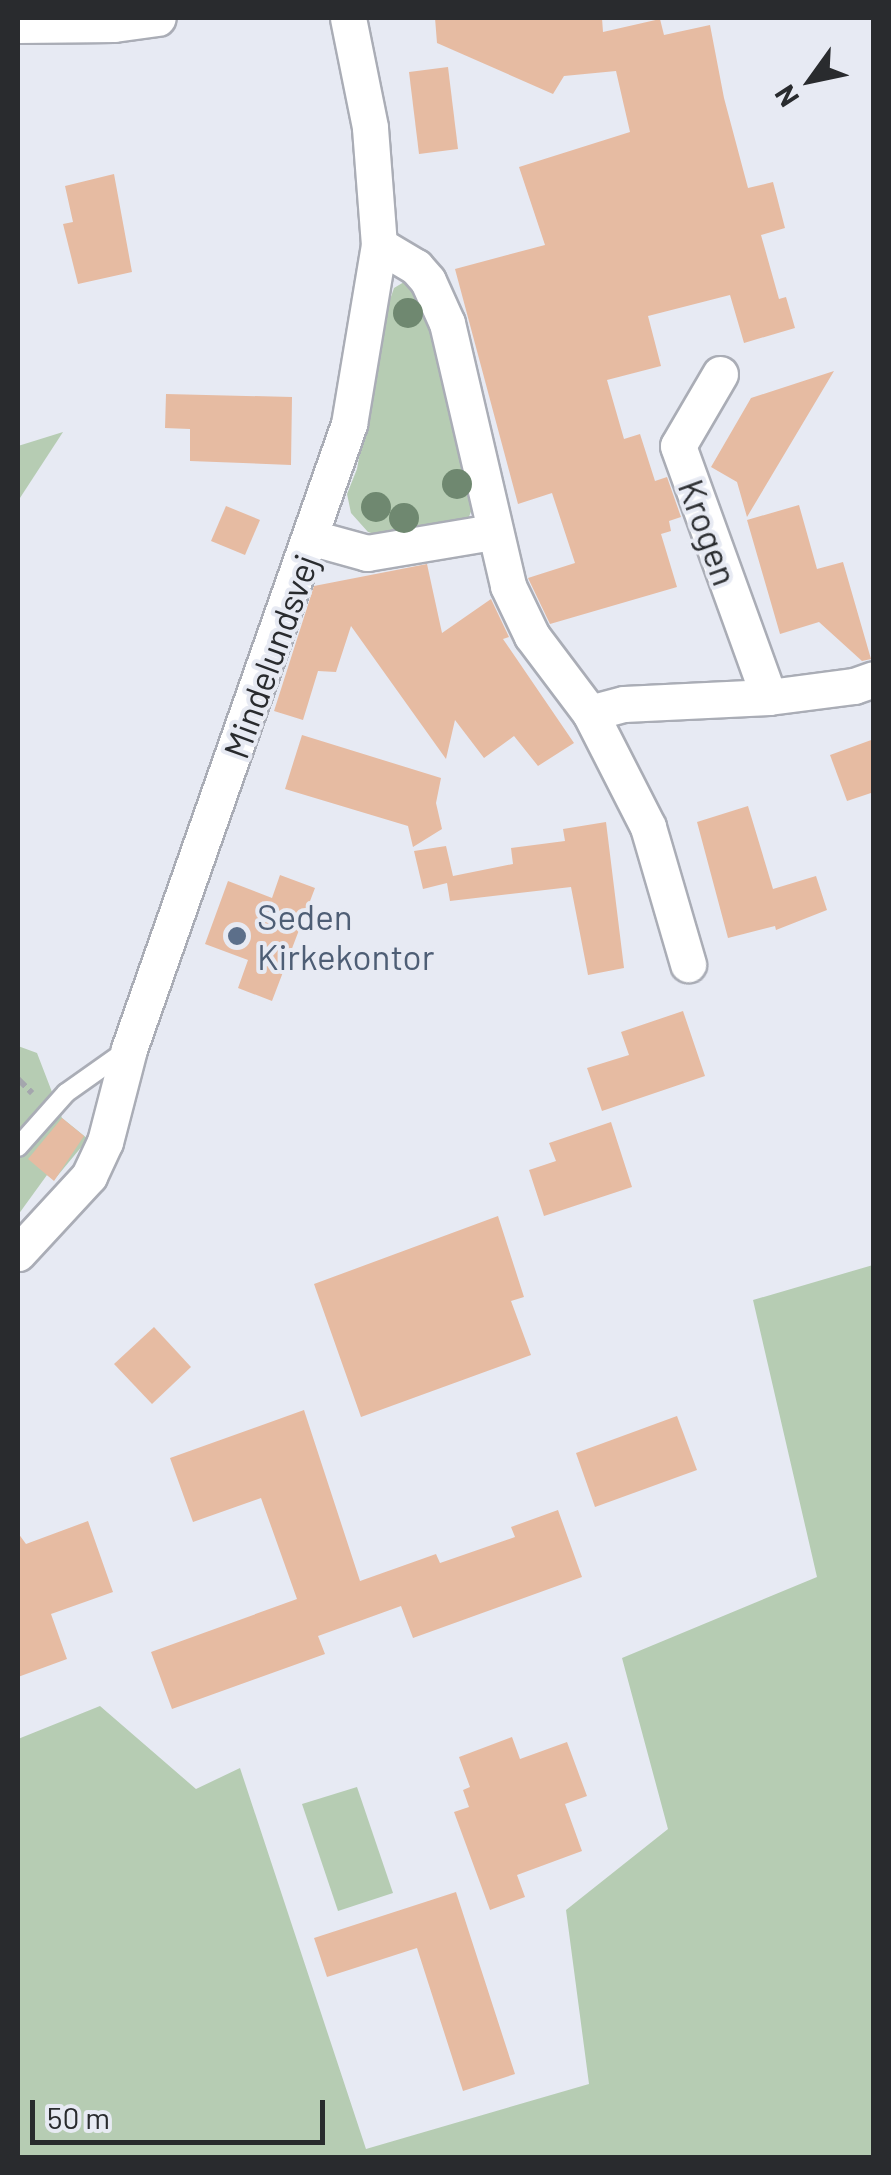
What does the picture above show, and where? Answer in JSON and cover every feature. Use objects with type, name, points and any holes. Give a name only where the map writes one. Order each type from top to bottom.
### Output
[{"type":"street","points":[[18,24],[114,24],[158,18]]},
{"type":"street","name":"Mindelundsvej","points":[[18,1253],[89,1176],[106,1142],[128,1048],[350,424],[379,245],[370,127],[348,18]]},
{"type":"street","points":[[379,245],[412,263],[428,281],[447,323],[492,532],[508,586],[532,636],[590,713],[648,827],[688,964]]},
{"type":"street","name":"Krogen","points":[[720,374],[678,446],[769,697]]},
{"type":"street","points":[[312,538],[367,554],[492,532]]},
{"type":"street","points":[[590,713],[624,704],[769,697],[854,686],[874,679]]},
{"type":"lane","points":[[18,1147],[66,1094],[128,1048]]},
{"type":"green space","points":[[413,282],[423,293],[473,507],[468,519],[396,541],[368,532],[351,513],[347,494],[357,469],[382,323],[394,288]]},
{"type":"green space","points":[[63,432],[18,501],[18,446]]},
{"type":"green space","points":[[18,1046],[37,1053],[62,1118],[88,1139],[54,1180],[47,1175],[18,1215]]},
{"type":"green space","points":[[873,1265],[873,2157],[18,2157],[18,1739],[100,1706],[196,1789],[240,1768],[366,2149],[589,2084],[566,1910],[668,1829],[622,1658],[817,1577],[753,1300]]},
{"type":"green space","points":[[357,1787],[393,1893],[338,1911],[302,1804]]},
{"type":"building","points":[[435,18],[602,18],[603,32],[660,19],[664,35],[710,25],[748,188],[773,182],[785,228],[761,235],[779,299],[786,297],[795,328],[744,343],[730,295],[648,316],[661,366],[607,380],[624,439],[640,434],[655,481],[667,477],[681,517],[669,521],[671,531],[661,534],[677,587],[550,624],[528,578],[575,563],[552,493],[518,504],[455,269],[545,245],[519,167],[630,132],[616,71],[564,76],[553,94],[437,43]]},
{"type":"building","points":[[448,67],[458,149],[419,154],[409,72]]},
{"type":"building","points":[[114,174],[132,272],[78,284],[63,224],[73,222],[65,186]]},
{"type":"building","points":[[834,371],[747,517],[737,482],[711,467],[751,398]]},
{"type":"building","points":[[166,394],[292,397],[291,465],[190,461],[190,429],[165,428]]},
{"type":"building","points":[[799,505],[817,569],[843,562],[871,659],[862,661],[819,622],[780,634],[747,520]]},
{"type":"building","points":[[226,506],[260,520],[245,555],[211,541]]},
{"type":"building","points":[[427,564],[442,633],[491,599],[509,637],[503,639],[574,743],[538,766],[514,736],[484,758],[455,720],[446,759],[351,626],[336,672],[318,671],[303,720],[274,711],[314,586]]},
{"type":"building","points":[[302,735],[441,778],[436,803],[442,829],[413,847],[408,826],[285,789]]},
{"type":"building","points":[[874,739],[874,792],[847,801],[830,755]]},
{"type":"building","points":[[748,806],[773,889],[816,876],[827,910],[776,930],[775,926],[728,938],[697,822]]},
{"type":"building","points":[[606,822],[624,968],[588,975],[571,887],[450,901],[447,883],[423,889],[414,851],[446,846],[453,876],[513,864],[511,848],[565,841],[563,829]]},
{"type":"building","points":[[280,875],[315,888],[272,1001],[238,988],[248,960],[205,944],[228,881],[272,898]]},
{"type":"building","points":[[683,1011],[705,1076],[602,1111],[587,1068],[629,1055],[621,1032]]},
{"type":"building","points":[[62,1118],[84,1136],[54,1181],[28,1159]]},
{"type":"building","points":[[611,1122],[632,1187],[544,1216],[529,1170],[556,1161],[549,1143]]},
{"type":"building","points":[[498,1216],[524,1297],[511,1301],[531,1355],[361,1417],[314,1284]]},
{"type":"building","points":[[154,1327],[191,1367],[152,1404],[114,1364]]},
{"type":"building","points":[[304,1410],[360,1581],[436,1554],[440,1563],[515,1537],[511,1527],[558,1510],[582,1577],[413,1638],[401,1606],[318,1636],[325,1654],[172,1709],[151,1652],[297,1599],[261,1498],[193,1522],[170,1458]]},
{"type":"building","points":[[677,1416],[697,1470],[595,1507],[576,1453]]},
{"type":"building","points":[[88,1521],[113,1592],[51,1614],[67,1659],[18,1677],[18,1533],[26,1544]]},
{"type":"building","points":[[512,1737],[520,1759],[567,1742],[587,1796],[565,1804],[582,1851],[517,1875],[525,1897],[490,1910],[454,1812],[469,1807],[463,1790],[470,1787],[459,1757]]},
{"type":"building","points":[[456,1892],[515,2074],[463,2091],[417,1948],[327,1977],[314,1938]]},
{"type":"place","name":"Seden Kirkekontor","points":[[237,936]]}]
